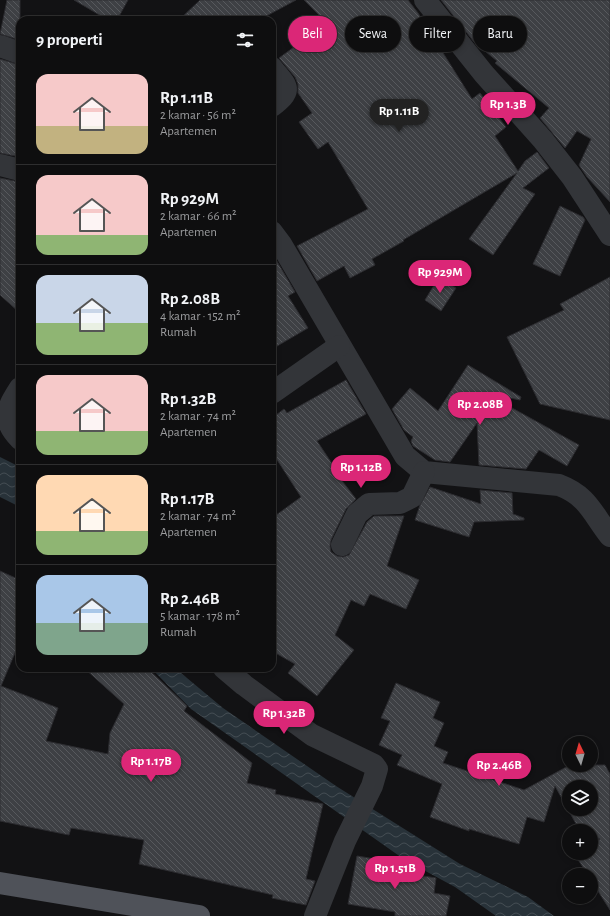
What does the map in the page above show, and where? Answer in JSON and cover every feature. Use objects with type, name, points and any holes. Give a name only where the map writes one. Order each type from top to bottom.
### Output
[{"type":"main road","points":[[0,883],[199,916]]},
{"type":"street","points":[[425,0],[484,74],[543,140],[572,177],[610,235]]},
{"type":"street","points":[[0,46],[16,52]]},
{"type":"street","points":[[276,73],[285,84],[287,91],[284,96],[276,103]]},
{"type":"street","points":[[0,165],[16,169]]},
{"type":"street","points":[[276,237],[405,456],[424,472],[559,485],[573,490],[585,501],[610,536]]},
{"type":"street","points":[[276,390],[339,346]]},
{"type":"street","points":[[16,395],[8,410],[7,422],[16,435]]},
{"type":"street","points":[[342,545],[357,514],[369,504],[400,503],[412,497],[424,472]]},
{"type":"street","points":[[229,672],[312,735],[376,766],[378,772],[345,841],[315,916]]},
{"type":"water","points":[[0,457],[16,465],[16,505],[0,497]]},
{"type":"water","points":[[155,672],[180,672],[223,708],[336,786],[460,864],[528,897],[554,916],[496,916],[455,887],[405,860],[191,709]]},
{"type":"building","points":[[7,0],[20,0],[20,16],[16,16],[16,39],[0,34]]},
{"type":"building","points":[[74,0],[128,0],[119,16],[101,16]]},
{"type":"building","points":[[200,0],[296,0],[266,16],[183,16]]},
{"type":"building","points":[[304,0],[408,0],[420,16],[409,16],[409,52],[442,52],[472,99],[480,93],[506,127],[495,136],[518,171],[525,161],[537,152],[549,168],[523,188],[535,194],[493,255],[469,239],[517,173],[372,259],[375,265],[350,278],[344,266],[317,281],[297,246],[368,209],[328,142],[318,149],[299,122],[312,113],[298,93],[298,84],[295,77],[279,58],[288,51],[337,52],[337,16],[320,16]]},
{"type":"building","points":[[441,0],[610,0],[610,202],[587,177],[579,165],[591,139],[577,131],[565,148],[540,118],[549,108],[495,63],[497,61],[486,52],[527,52],[527,16],[473,16],[473,41],[465,31],[465,16],[454,16]]},
{"type":"building","points":[[0,59],[16,64],[16,156],[0,153]]},
{"type":"building","points":[[0,178],[16,181],[16,309],[0,295]]},
{"type":"building","points":[[560,206],[583,217],[585,220],[560,276],[533,264]]},
{"type":"building","points":[[276,260],[295,292],[288,296],[308,328],[276,347]]},
{"type":"building","points":[[439,277],[456,288],[441,311],[425,300]]},
{"type":"building","points":[[610,277],[610,420],[540,404],[507,337],[564,310],[560,304]]},
{"type":"building","points":[[468,365],[521,397],[520,400],[485,393],[579,445],[567,466],[539,450],[526,469],[479,465],[477,423],[450,462],[435,460],[413,446],[411,441],[413,437],[404,430],[392,409],[410,388],[438,411]]},
{"type":"building","points":[[346,380],[366,414],[317,441],[335,468],[333,469],[356,499],[346,509],[331,540],[331,552],[337,556],[343,557],[349,555],[367,522],[374,516],[404,516],[387,566],[419,580],[406,609],[370,594],[364,606],[351,600],[335,635],[354,650],[317,696],[288,673],[295,664],[276,653],[276,515],[301,497],[276,458],[276,415],[284,409],[287,413]]},
{"type":"building","points":[[430,487],[481,504],[480,490],[512,493],[513,514],[524,518],[524,520],[474,522],[469,537],[415,520],[420,505]]},
{"type":"building","points":[[0,571],[16,578],[16,650],[1,686],[58,708],[46,741],[108,754],[110,733],[124,704],[88,672],[151,672],[187,706],[184,711],[252,763],[247,783],[276,790],[275,794],[323,804],[306,879],[315,881],[306,905],[272,898],[273,895],[139,864],[144,840],[71,828],[69,835],[0,821]]},
{"type":"building","points":[[396,683],[440,702],[433,718],[444,723],[434,746],[448,752],[443,763],[524,790],[562,769],[562,772],[598,772],[598,765],[605,765],[610,774],[610,910],[598,891],[598,868],[583,868],[578,860],[598,860],[598,840],[600,839],[598,838],[598,824],[576,824],[572,816],[598,816],[598,780],[562,780],[562,799],[555,786],[544,822],[527,817],[519,844],[469,829],[469,831],[430,817],[442,784],[397,765],[402,755],[379,745],[390,721],[381,718]]},
{"type":"building","points":[[357,856],[400,863],[398,872],[436,878],[434,893],[450,896],[446,916],[395,916],[395,912],[348,904]]}]
